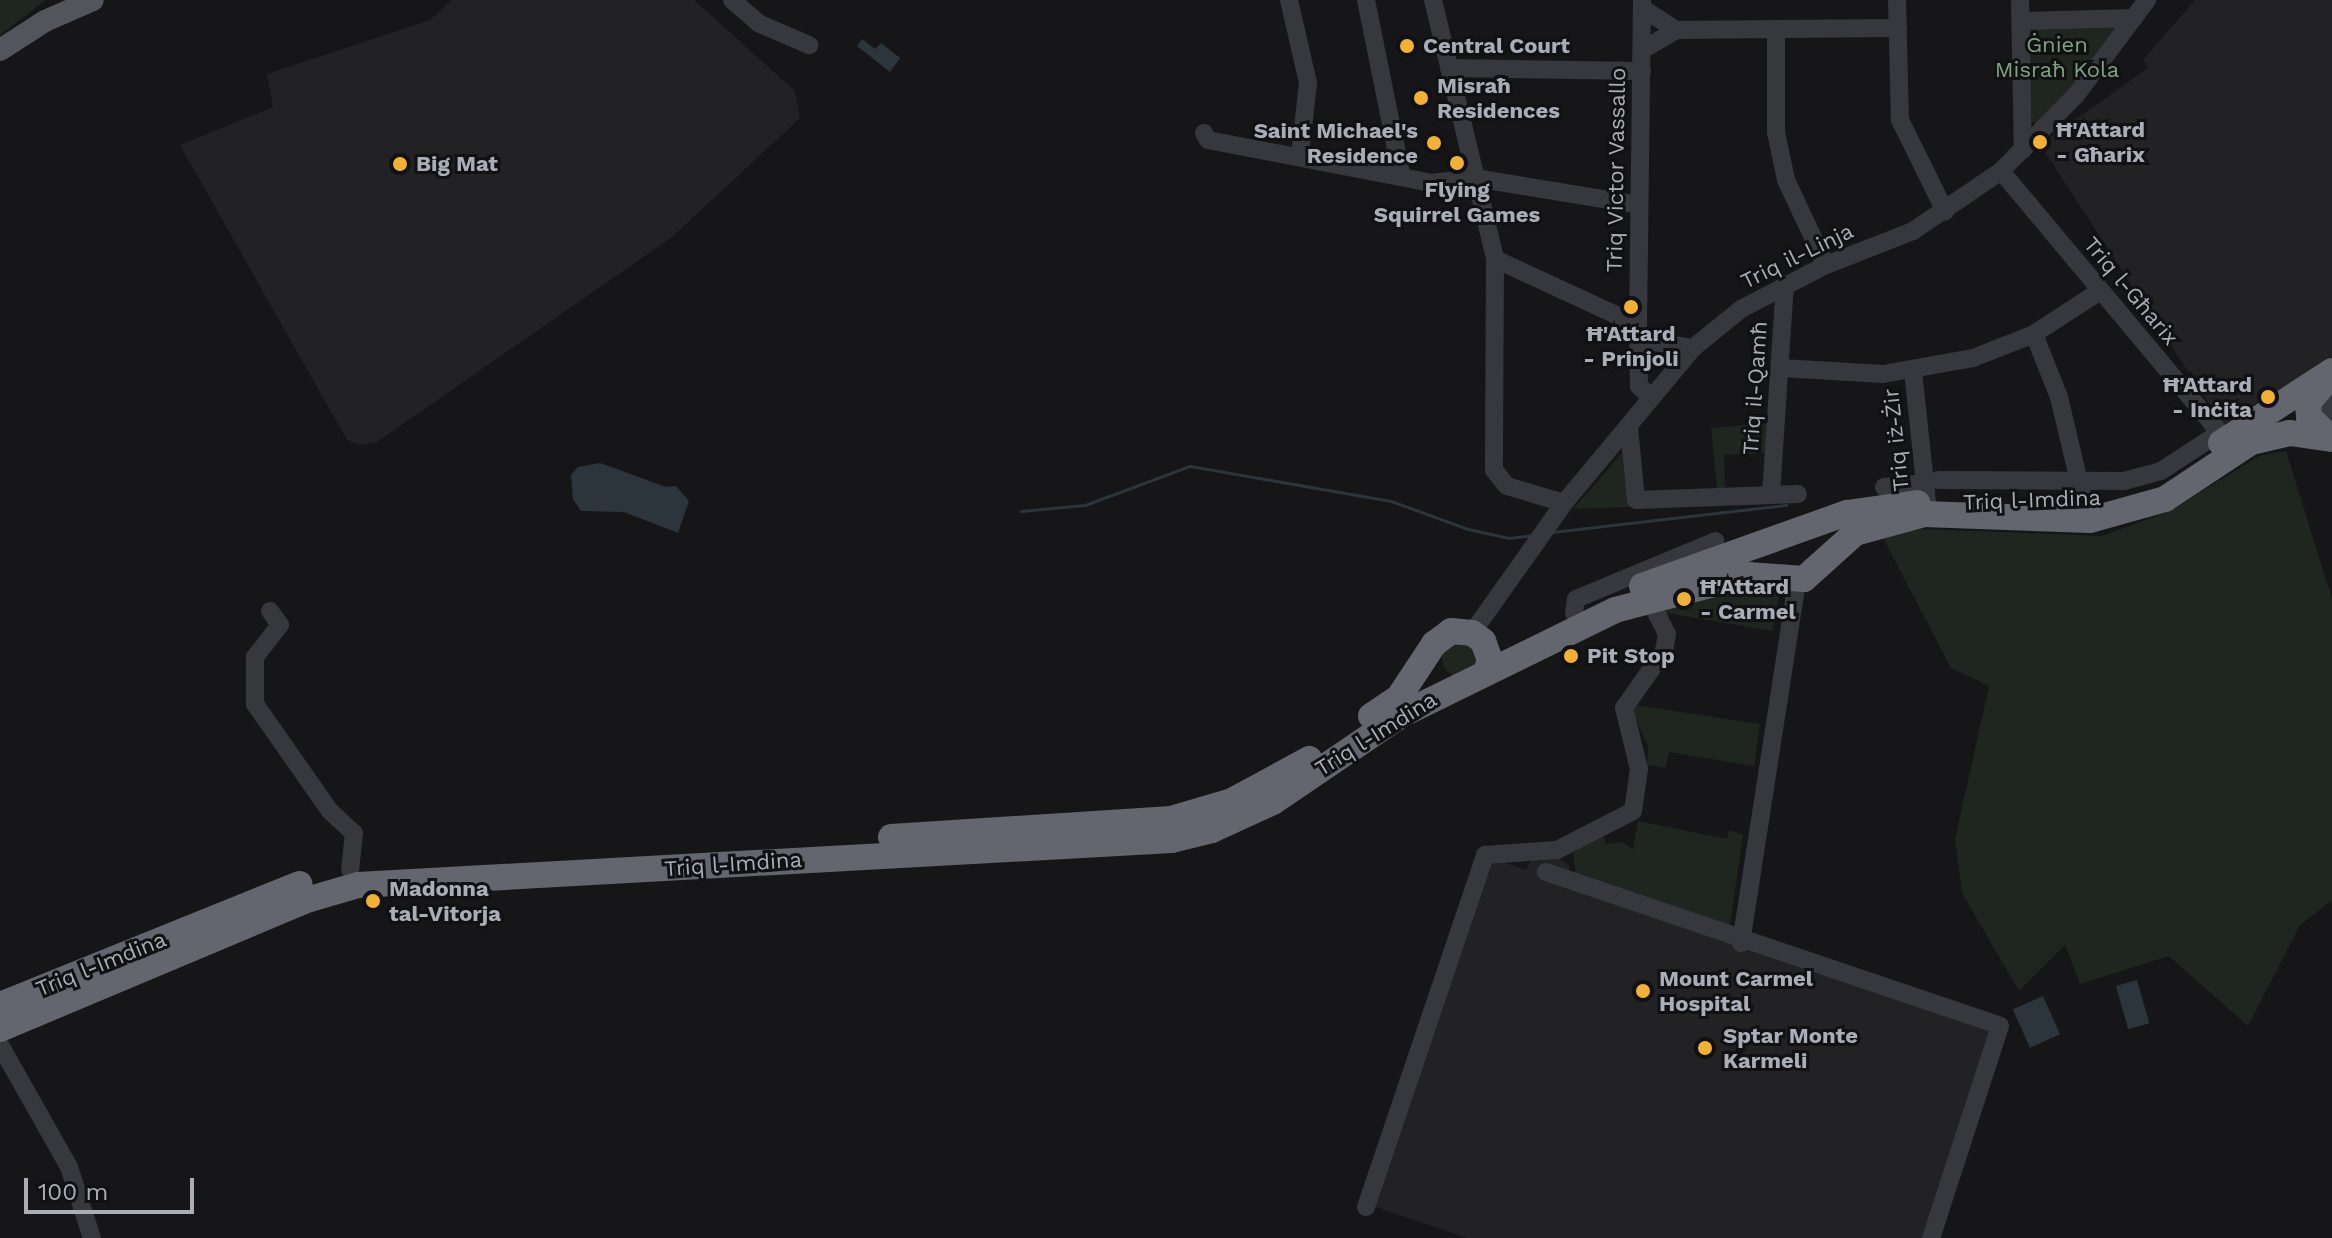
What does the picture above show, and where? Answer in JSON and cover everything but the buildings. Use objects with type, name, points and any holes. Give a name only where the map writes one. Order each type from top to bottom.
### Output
[{"type":"highway","name":"Triq l-Imdina","points":[[1,1028],[301,883],[350,870],[679,853],[1203,813],[1331,745],[1399,697],[1430,652],[1451,631],[1477,637],[1529,635],[1681,563],[1788,534],[1930,488],[2133,494],[2175,475],[2222,437],[2331,375]]},
{"type":"highway","points":[[2331,375],[2308,403],[2309,417],[2331,431]]},
{"type":"highway","name":"Triq l-Imdina","points":[[1,1028],[310,899],[358,885],[1172,840],[1212,830],[1273,802],[1337,754],[1453,687],[1472,682],[1487,669],[1649,599],[1748,575],[1800,577],[1855,533],[1924,514],[2090,520],[2165,499],[2251,442],[2290,433],[2331,431]]},
{"type":"highway","points":[[1788,534],[1811,536],[1820,548],[1800,577],[1771,559],[1788,534]]},
{"type":"highway","points":[[1477,637],[1490,660],[1487,669]]},
{"type":"highway","name":"Triq l-Imdina","points":[[1430,652],[1432,670],[1453,687]]},
{"type":"main road","points":[[0,50],[45,21],[93,0]]},
{"type":"street","points":[[732,0],[758,23],[809,45]]},
{"type":"street","points":[[1289,0],[1308,83],[1300,154]]},
{"type":"street","points":[[1366,0],[1401,173]]},
{"type":"street","points":[[1433,0],[1495,259],[1494,470],[1507,486],[1564,503]]},
{"type":"street","points":[[1897,0],[1900,120],[1945,211]]},
{"type":"street","points":[[2020,0],[2023,150]]},
{"type":"street","name":"Triq il-Linja","points":[[1477,637],[1564,503],[1693,348],[1741,309],[1826,265],[1913,231],[2001,171],[2076,95],[2147,0]]},
{"type":"street","points":[[1642,4],[1676,30]]},
{"type":"street","name":"Triq Victor Vassallo","points":[[1642,4],[1639,386],[1651,397]]},
{"type":"street","points":[[2021,21],[2134,18]]},
{"type":"street","points":[[1642,50],[1676,30],[1898,28]]},
{"type":"street","points":[[1776,30],[1776,132],[1786,180],[1826,265]]},
{"type":"street","points":[[1449,68],[1642,71]]},
{"type":"street","points":[[1204,133],[1208,140],[1401,173],[1431,183],[1475,178],[1639,205]]},
{"type":"street","name":"Triq l-Għarix","points":[[2001,171],[2222,437]]},
{"type":"street","points":[[1495,259],[1640,332],[1693,348]]},
{"type":"street","name":"Triq il-Qamħ","points":[[1771,494],[1782,368],[1785,284]]},
{"type":"street","points":[[1782,368],[1843,374],[1913,371],[1973,358],[2034,334],[2100,291]]},
{"type":"street","points":[[2034,334],[2059,397],[2082,491]]},
{"type":"street","name":"Triq iż-Żir","points":[[1913,371],[1930,488]]},
{"type":"street","points":[[1629,427],[1636,500],[1798,494]]},
{"type":"street","points":[[1884,487],[1930,488]]},
{"type":"street","points":[[1681,563],[1715,541]]},
{"type":"street","points":[[1742,939],[1800,577]]},
{"type":"street","points":[[1366,1207],[1485,855],[1557,850],[1633,811],[1639,769],[1624,708],[1664,651],[1667,634],[1649,599]]},
{"type":"street","points":[[270,611],[280,625],[255,657],[255,704],[330,811],[354,833],[350,870]]},
{"type":"street","points":[[1546,872],[2000,1026],[1931,1238]]},
{"type":"street","points":[[1,1028],[69,1167],[92,1238]]},
{"type":"shaded area","points":[[452,0],[694,0],[795,91],[800,118],[672,237],[377,442],[360,445],[347,440],[180,145],[273,107],[267,74],[430,20]]},
{"type":"shaded area","points":[[2195,0],[2332,0],[2332,356],[2223,425],[2045,152],[2044,142],[2148,68],[2143,60]]},
{"type":"shaded area","points":[[862,39],[875,49],[881,43],[900,58],[890,72],[857,46]]},
{"type":"shaded area","points":[[600,463],[666,487],[676,486],[689,501],[678,533],[624,512],[581,511],[573,499],[571,475],[578,467]]},
{"type":"shaded area","name":"Sptar Monte Karmeli","points":[[1488,857],[1526,870],[1531,860],[1559,858],[1570,866],[1566,883],[1994,1028],[1925,1238],[1467,1238],[1370,1205]]},
{"type":"shaded area","points":[[2137,980],[2149,1023],[2128,1029],[2116,986]]},
{"type":"shaded area","points":[[2043,996],[2060,1034],[2030,1048],[2013,1009]]},
{"type":"green space","points":[[0,0],[46,0],[0,35]]},
{"type":"green space","name":"Ġnien Misraħ Kola","points":[[2115,27],[2059,103],[2037,124],[2029,121],[2028,28]]},
{"type":"green space","points":[[1773,423],[1769,453],[1724,455],[1725,488],[1717,488],[1711,428]]},
{"type":"green space","points":[[1624,451],[1630,507],[1573,509]]},
{"type":"green space","points":[[2286,451],[2332,599],[2332,900],[2300,925],[2248,1026],[2169,956],[2080,984],[2065,945],[2019,991],[1962,893],[1955,839],[1989,686],[1951,668],[1882,536],[1921,529],[2102,536],[2170,511],[2259,456]]},
{"type":"green space","points":[[1752,586],[1780,593],[1772,631],[1661,612],[1666,605]]},
{"type":"green space","points":[[1459,642],[1471,647],[1476,659],[1471,671],[1459,676],[1447,671],[1442,659],[1447,647]]},
{"type":"green space","points":[[1629,704],[1760,724],[1754,766],[1669,752],[1665,768],[1647,765],[1648,747]]},
{"type":"green space","points":[[1638,821],[1727,839],[1729,830],[1743,835],[1730,925],[1576,875],[1572,846],[1602,831],[1606,844],[1622,842],[1633,849]]},
{"type":"waterway","points":[[1021,511],[1085,505],[1190,466],[1391,501],[1468,529],[1509,538],[1532,535]]},
{"type":"waterway","points":[[1552,532],[1786,505]]},
{"type":"place","name":"Central Court","points":[[1407,46]]},
{"type":"place","name":"Misraħ Residences","points":[[1421,98]]},
{"type":"place","name":"Ħ'Attard - Għarix","points":[[2040,142]]},
{"type":"place","name":"Saint Michael's Residence","points":[[1434,143]]},
{"type":"place","name":"Flying Squirrel Games","points":[[1457,163]]},
{"type":"place","name":"Big Mat","points":[[400,164]]},
{"type":"place","name":"Ħ'Attard - Prinjoli","points":[[1631,307]]},
{"type":"place","name":"Ħ'Attard - Inċita","points":[[2268,397]]},
{"type":"place","name":"Ħ'Attard - Carmel","points":[[1684,599]]},
{"type":"place","name":"Pit Stop","points":[[1571,656]]},
{"type":"place","name":"Madonna tal-Vitorja","points":[[373,901]]},
{"type":"place","name":"Mount Carmel Hospital","points":[[1643,991]]},
{"type":"place","name":"Sptar Monte Karmeli","points":[[1705,1048]]}]
